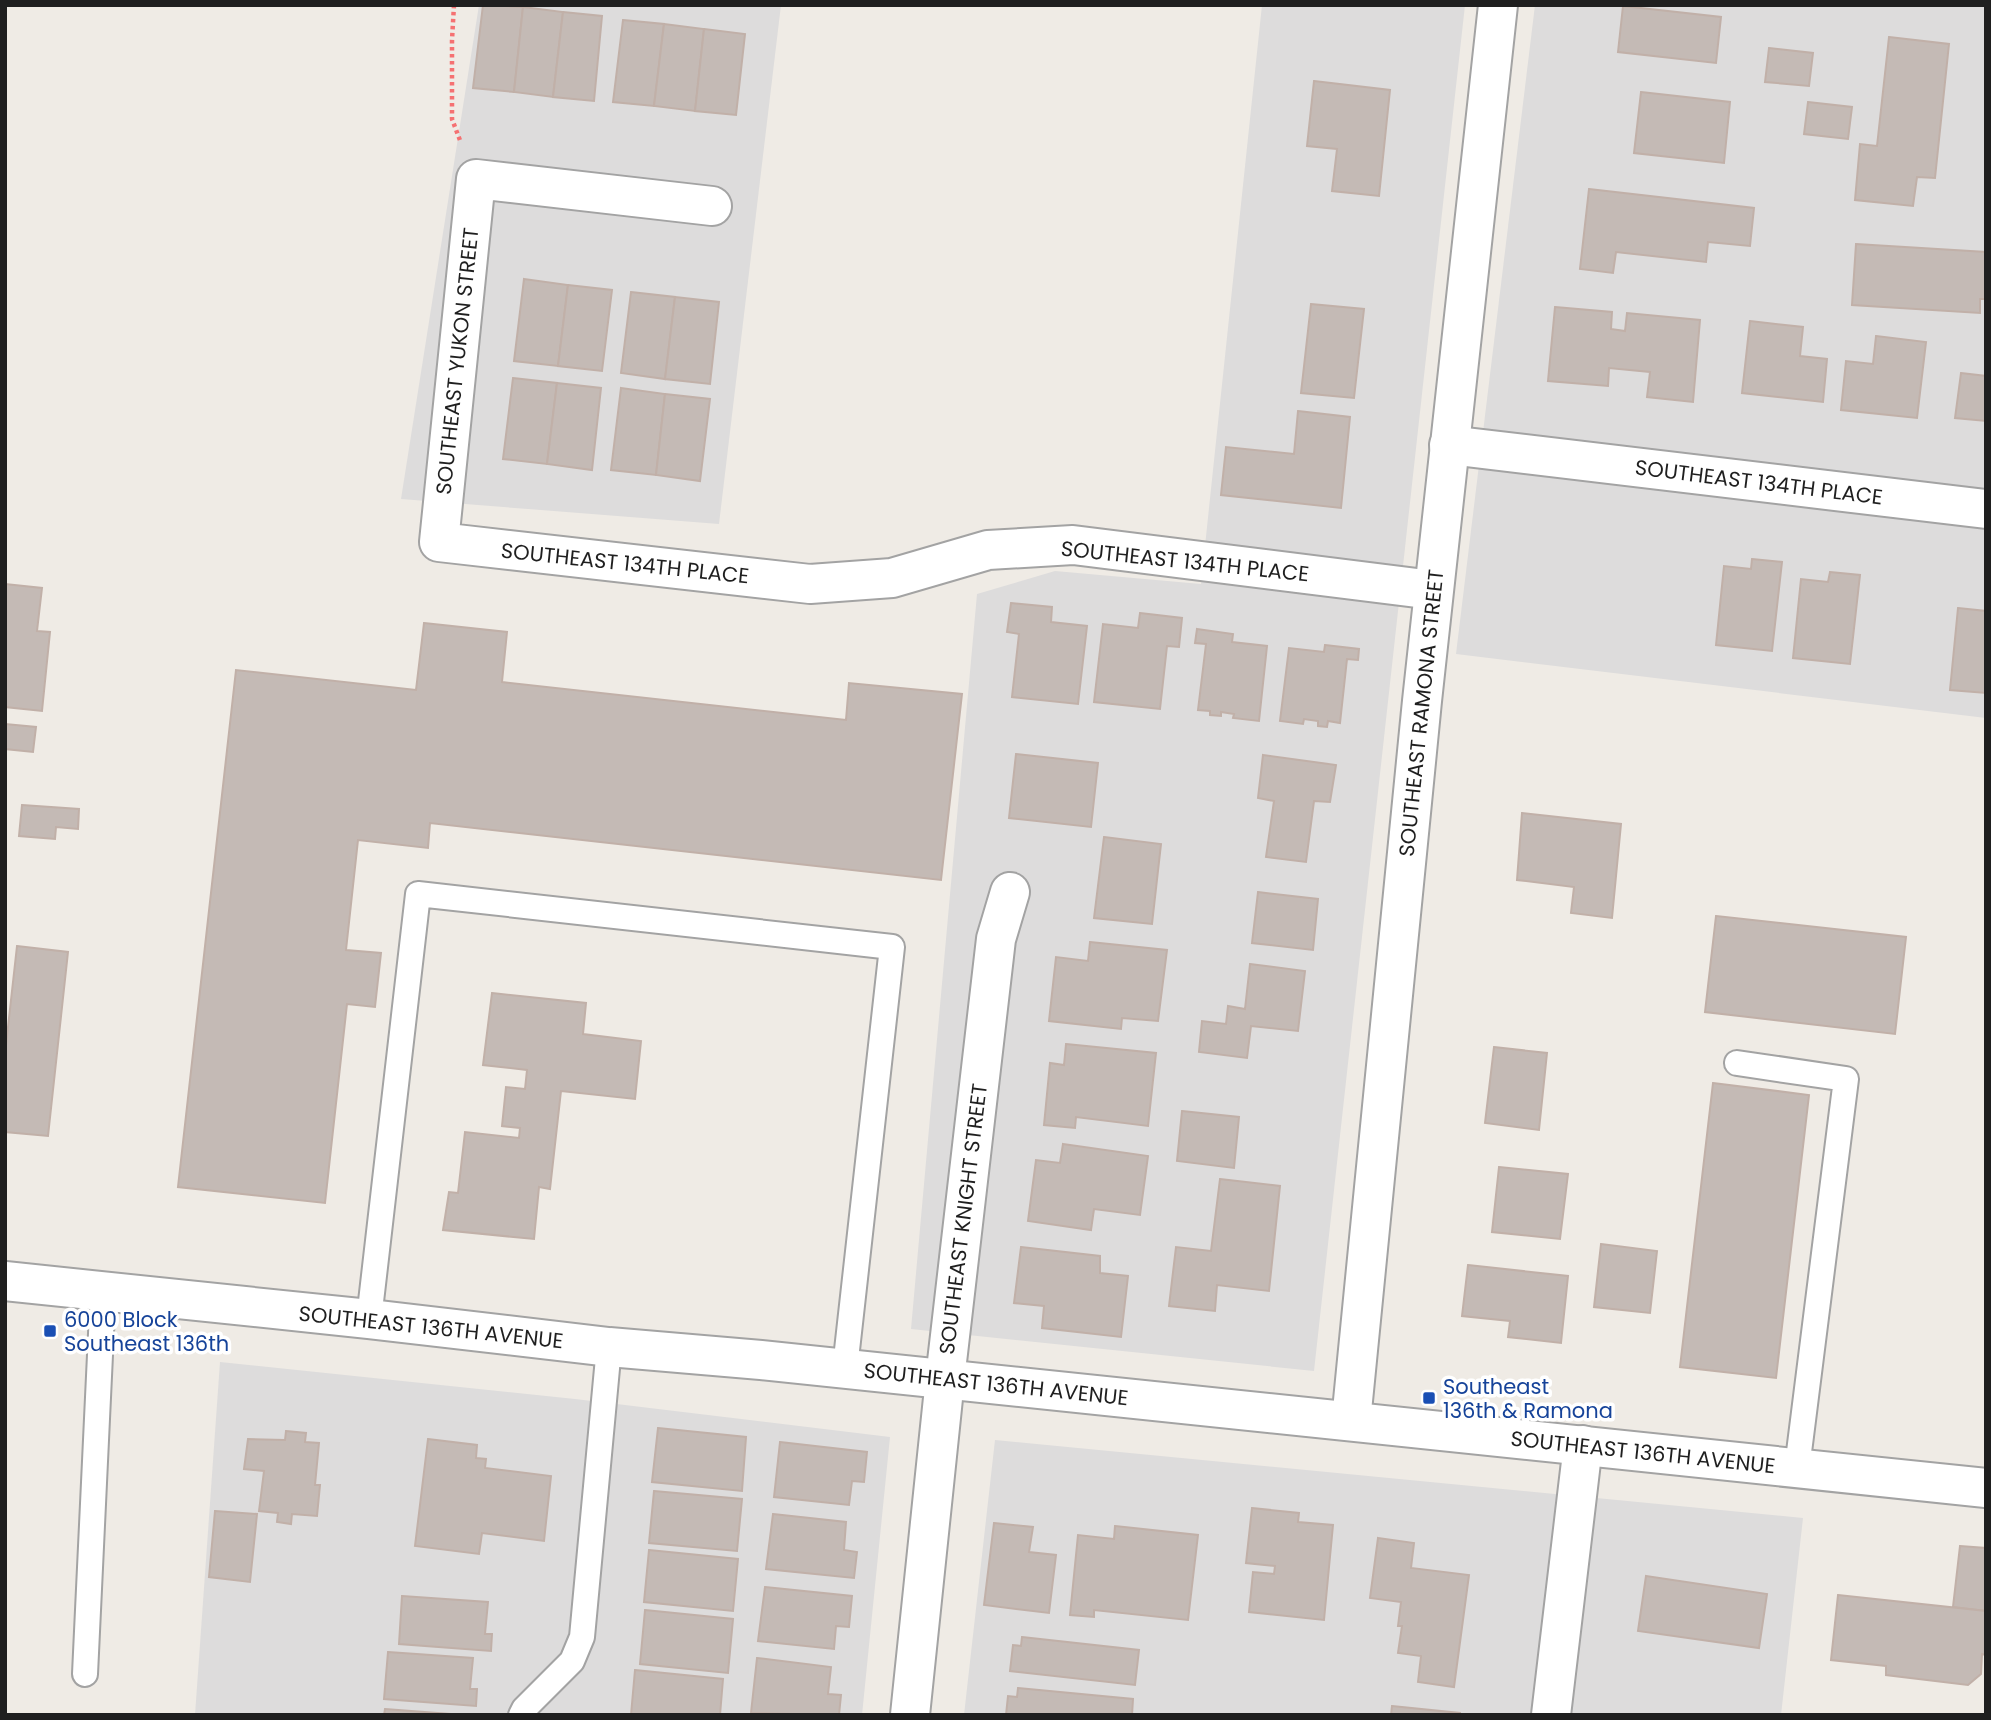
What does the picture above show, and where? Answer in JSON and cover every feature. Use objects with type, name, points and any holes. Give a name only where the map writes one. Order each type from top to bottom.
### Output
[{"type":"street","name":"SOUTHEAST RAMONA STREET","points":[[1350,1421],[1433,590],[1498,5]]},
{"type":"street","points":[[476,179],[712,206]]},
{"type":"street","name":"SOUTHEAST YUKON STREET","points":[[439,542],[476,179]]},
{"type":"street","name":"SOUTHEAST 134TH PLACE","points":[[1450,445],[1986,509]]},
{"type":"street","name":"SOUTHEAST 134TH PLACE","points":[[439,542],[810,584],[892,578],[988,550],[1073,545],[1433,590]]},
{"type":"street","name":"SOUTHEAST KNIGHT STREET","points":[[910,1715],[944,1379],[996,939],[1010,892]]},
{"type":"street","name":"SOUTHEAST 136TH AVENUE","points":[[5,1281],[609,1347],[845,1368],[1986,1488]]},
{"type":"street","points":[[1551,1715],[1583,1446]]},
{"type":"lane","points":[[369,1319],[418,894],[892,947],[845,1368]]},
{"type":"lane","points":[[1737,1063],[1846,1079],[1797,1468]]},
{"type":"lane","points":[[85,1674],[103,1291]]},
{"type":"lane","points":[[522,1715],[524,1709],[572,1661],[582,1637],[609,1347]]},
{"type":"path","points":[[454,5],[452,119],[476,179]]},
{"type":"shaded area","points":[[479,5],[781,5],[719,524],[401,499]]},
{"type":"shaded area","points":[[1262,5],[1465,5],[1314,1371],[911,1329],[977,594],[1055,571],[1201,584]]},
{"type":"shaded area","points":[[1535,5],[1986,5],[1986,718],[1456,654]]},
{"type":"shaded area","points":[[220,1362],[575,1399],[890,1437],[862,1715],[195,1715]]},
{"type":"shaded area","points":[[995,1440],[1803,1518],[1781,1715],[964,1715]]},
{"type":"building","points":[[483,5],[523,7],[514,92],[473,88]]},
{"type":"building","points":[[1623,6],[1721,17],[1716,63],[1618,52]]},
{"type":"building","points":[[523,7],[563,12],[553,97],[514,92]]},
{"type":"building","points":[[563,12],[602,16],[594,101],[553,97]]},
{"type":"building","points":[[623,20],[664,24],[654,106],[613,102]]},
{"type":"building","points":[[664,24],[704,29],[695,111],[654,106]]},
{"type":"building","points":[[704,29],[745,34],[736,115],[695,111]]},
{"type":"building","points":[[1889,37],[1949,44],[1935,178],[1917,177],[1913,206],[1855,200],[1860,144],[1877,146]]},
{"type":"building","points":[[1769,48],[1813,53],[1809,86],[1765,82]]},
{"type":"building","points":[[1314,81],[1390,90],[1379,196],[1332,191],[1337,149],[1307,146]]},
{"type":"building","points":[[1641,92],[1730,102],[1724,163],[1634,153]]},
{"type":"building","points":[[1808,102],[1852,107],[1848,139],[1804,134]]},
{"type":"building","points":[[1589,189],[1754,208],[1750,246],[1708,242],[1706,262],[1616,252],[1613,273],[1580,269]]},
{"type":"building","points":[[1856,244],[1986,252],[1986,299],[1980,299],[1980,313],[1852,305]]},
{"type":"building","points":[[524,279],[568,285],[558,366],[514,361]]},
{"type":"building","points":[[568,285],[612,290],[602,371],[558,366]]},
{"type":"building","points":[[631,292],[675,297],[665,379],[621,373]]},
{"type":"building","points":[[675,297],[719,302],[710,384],[665,379]]},
{"type":"building","points":[[1311,304],[1364,309],[1354,398],[1301,393]]},
{"type":"building","points":[[1555,307],[1612,312],[1611,329],[1625,331],[1627,313],[1700,320],[1693,402],[1647,397],[1650,372],[1609,368],[1608,386],[1548,381]]},
{"type":"building","points":[[1750,321],[1803,327],[1800,356],[1827,359],[1823,402],[1742,393]]},
{"type":"building","points":[[1876,336],[1926,342],[1917,418],[1841,410],[1846,361],[1873,364]]},
{"type":"building","points":[[1961,373],[1986,376],[1986,421],[1955,418]]},
{"type":"building","points":[[513,378],[557,383],[547,464],[503,459]]},
{"type":"building","points":[[557,383],[601,388],[592,470],[547,464]]},
{"type":"building","points":[[621,388],[665,394],[656,475],[611,470]]},
{"type":"building","points":[[665,394],[710,399],[700,481],[656,475]]},
{"type":"building","points":[[1298,411],[1350,417],[1341,508],[1221,495],[1226,447],[1294,454]]},
{"type":"building","points":[[1752,559],[1782,562],[1772,651],[1716,645],[1724,566],[1751,569]]},
{"type":"building","points":[[1830,572],[1860,575],[1850,664],[1793,658],[1801,579],[1828,582]]},
{"type":"building","points":[[5,584],[42,588],[37,631],[50,632],[42,711],[5,707]]},
{"type":"building","points":[[1011,603],[1052,607],[1051,622],[1087,626],[1078,704],[1012,697],[1019,634],[1007,632]]},
{"type":"building","points":[[1958,608],[1986,611],[1986,693],[1950,690]]},
{"type":"building","points":[[1140,613],[1182,618],[1179,647],[1167,646],[1160,709],[1094,702],[1103,624],[1138,628]]},
{"type":"building","points":[[424,623],[507,632],[502,682],[846,720],[849,683],[962,694],[941,880],[430,823],[428,848],[358,840],[346,950],[381,953],[375,1007],[347,1004],[325,1203],[178,1187],[236,670],[416,690]]},
{"type":"building","points":[[1197,629],[1233,634],[1232,642],[1267,646],[1259,721],[1233,718],[1234,714],[1221,712],[1221,716],[1210,715],[1210,711],[1198,710],[1206,644],[1195,643]]},
{"type":"building","points":[[1325,645],[1359,649],[1358,660],[1347,659],[1340,723],[1328,721],[1327,727],[1318,726],[1318,721],[1304,719],[1303,724],[1280,721],[1289,648],[1324,652]]},
{"type":"building","points":[[5,724],[36,727],[33,752],[5,749]]},
{"type":"building","points":[[1016,754],[1098,763],[1091,827],[1009,818]]},
{"type":"building","points":[[1263,755],[1336,765],[1330,802],[1314,801],[1306,862],[1266,857],[1274,801],[1258,798]]},
{"type":"building","points":[[22,805],[79,809],[78,829],[56,827],[55,839],[19,836]]},
{"type":"building","points":[[1522,813],[1621,824],[1612,918],[1571,913],[1574,887],[1517,880]]},
{"type":"building","points":[[1104,837],[1161,844],[1152,924],[1094,918]]},
{"type":"building","points":[[1258,892],[1318,899],[1313,950],[1252,943]]},
{"type":"building","points":[[1716,916],[1906,937],[1895,1034],[1705,1012]]},
{"type":"building","points":[[1090,942],[1167,950],[1158,1021],[1122,1018],[1121,1029],[1049,1021],[1056,957],[1088,961]]},
{"type":"building","points":[[17,946],[68,952],[48,1136],[5,1132],[5,1054]]},
{"type":"building","points":[[1250,964],[1305,971],[1298,1031],[1251,1026],[1247,1058],[1199,1052],[1202,1021],[1226,1024],[1228,1006],[1245,1009]]},
{"type":"building","points":[[492,993],[586,1003],[583,1034],[641,1041],[635,1099],[561,1091],[550,1189],[539,1187],[534,1239],[443,1230],[449,1192],[458,1193],[465,1132],[519,1138],[520,1128],[502,1126],[506,1087],[525,1089],[527,1070],[483,1065]]},
{"type":"building","points":[[1066,1044],[1156,1053],[1148,1126],[1076,1117],[1075,1128],[1044,1125],[1050,1063],[1064,1065]]},
{"type":"building","points":[[1494,1047],[1547,1053],[1539,1130],[1485,1123]]},
{"type":"building","points":[[1713,1083],[1809,1095],[1776,1378],[1680,1367]]},
{"type":"building","points":[[1182,1111],[1239,1117],[1234,1168],[1177,1161]]},
{"type":"building","points":[[1063,1144],[1148,1156],[1140,1215],[1094,1209],[1091,1230],[1028,1221],[1036,1160],[1060,1163]]},
{"type":"building","points":[[1499,1167],[1568,1174],[1560,1239],[1492,1232]]},
{"type":"building","points":[[1220,1179],[1280,1186],[1269,1291],[1217,1285],[1215,1311],[1169,1306],[1176,1247],[1211,1251]]},
{"type":"building","points":[[1601,1244],[1657,1251],[1650,1313],[1594,1307]]},
{"type":"building","points":[[1021,1247],[1100,1256],[1100,1273],[1128,1276],[1121,1337],[1042,1328],[1044,1306],[1014,1303]]},
{"type":"building","points":[[1468,1265],[1568,1276],[1561,1343],[1508,1337],[1510,1321],[1462,1316]]},
{"type":"building","points":[[658,1428],[746,1437],[742,1491],[652,1482]]},
{"type":"building","points":[[286,1431],[306,1433],[305,1442],[319,1443],[315,1485],[320,1485],[317,1516],[292,1514],[291,1524],[277,1522],[278,1513],[259,1511],[264,1471],[244,1469],[248,1439],[285,1440]]},
{"type":"building","points":[[428,1439],[477,1445],[476,1458],[486,1459],[485,1468],[551,1476],[544,1541],[482,1533],[479,1554],[415,1546]]},
{"type":"building","points":[[780,1442],[867,1452],[864,1482],[852,1481],[849,1505],[774,1497]]},
{"type":"building","points":[[654,1491],[742,1499],[737,1551],[649,1543]]},
{"type":"building","points":[[1252,1508],[1299,1513],[1298,1522],[1333,1525],[1324,1620],[1249,1612],[1253,1572],[1274,1574],[1275,1566],[1246,1563]]},
{"type":"building","points":[[215,1511],[257,1514],[250,1582],[209,1577]]},
{"type":"building","points":[[773,1514],[846,1522],[844,1550],[857,1552],[854,1578],[766,1569]]},
{"type":"building","points":[[994,1523],[1033,1527],[1029,1552],[1056,1555],[1049,1613],[984,1605]]},
{"type":"building","points":[[1115,1526],[1198,1535],[1188,1620],[1094,1610],[1094,1617],[1070,1615],[1078,1535],[1114,1539]]},
{"type":"building","points":[[1378,1538],[1414,1543],[1411,1568],[1469,1575],[1454,1687],[1418,1682],[1421,1656],[1398,1653],[1402,1626],[1398,1626],[1401,1602],[1370,1598]]},
{"type":"building","points":[[1960,1546],[1986,1548],[1986,1611],[1953,1607]]},
{"type":"building","points":[[649,1550],[738,1559],[733,1611],[644,1602]]},
{"type":"building","points":[[1646,1576],[1767,1594],[1759,1648],[1638,1631]]},
{"type":"building","points":[[765,1587],[852,1596],[849,1627],[836,1626],[834,1649],[758,1641]]},
{"type":"building","points":[[1838,1595],[1986,1611],[1986,1655],[1982,1654],[1981,1674],[1968,1685],[1886,1675],[1886,1666],[1831,1660]]},
{"type":"building","points":[[402,1596],[488,1602],[485,1634],[492,1634],[491,1651],[399,1644]]},
{"type":"building","points":[[645,1610],[733,1619],[728,1673],[640,1664]]},
{"type":"building","points":[[1022,1637],[1139,1650],[1135,1685],[1010,1671],[1013,1645],[1021,1646]]},
{"type":"building","points":[[388,1652],[473,1658],[470,1689],[477,1689],[476,1706],[384,1699]]},
{"type":"building","points":[[757,1658],[831,1667],[828,1694],[841,1695],[839,1715],[751,1713]]},
{"type":"building","points":[[635,1670],[723,1679],[720,1715],[631,1715]]},
{"type":"building","points":[[1018,1688],[1133,1699],[1132,1715],[1006,1715],[1008,1696],[1017,1697]]},
{"type":"building","points":[[1392,1706],[1460,1713],[1460,1715],[1391,1715]]},
{"type":"building","points":[[385,1709],[464,1715],[384,1715]]},
{"type":"place","name":"6000 Block Southeast 136th","points":[[50,1331]]},
{"type":"place","name":"Southeast 136th & Ramona","points":[[1429,1398]]}]
